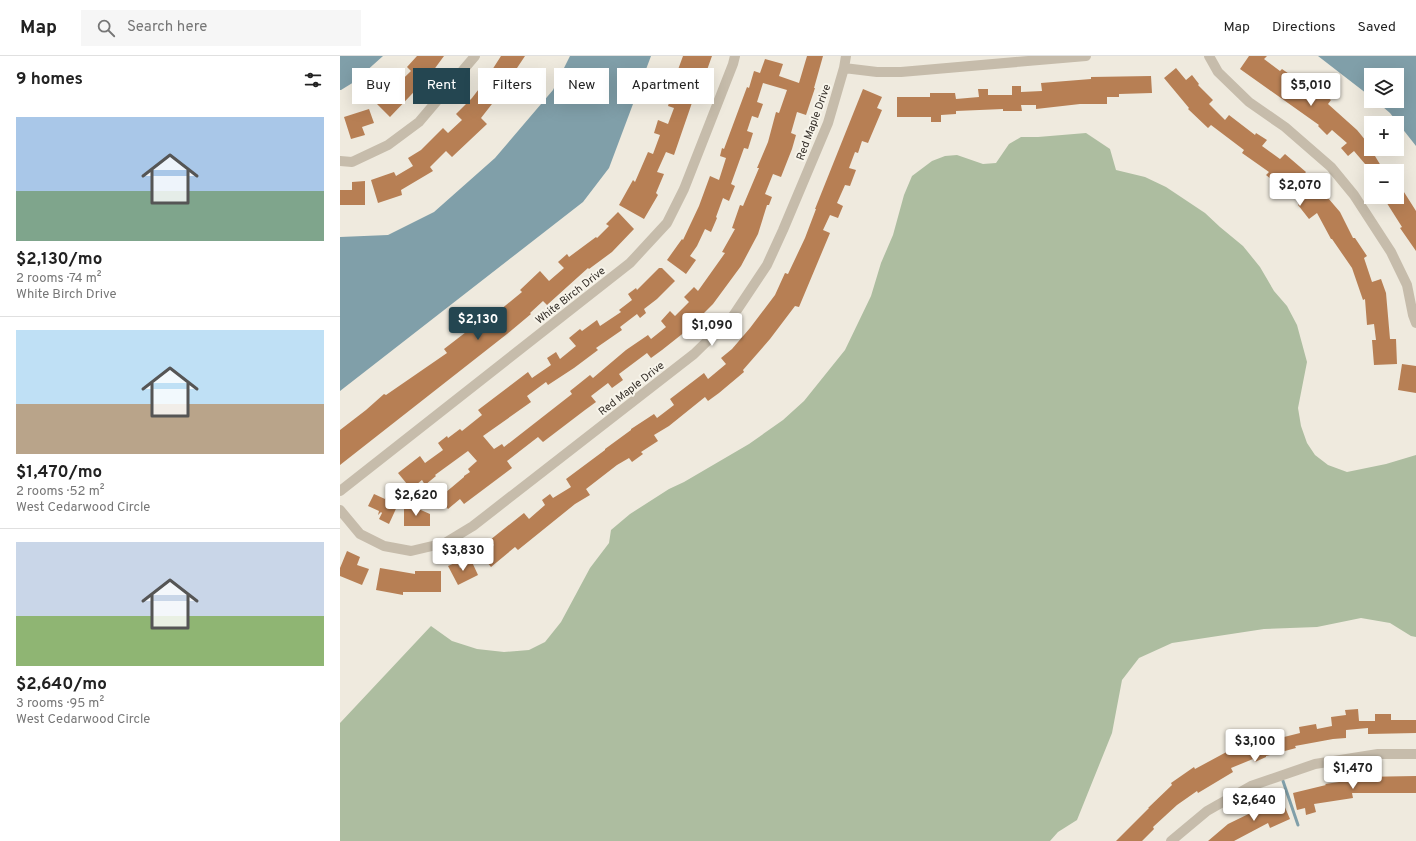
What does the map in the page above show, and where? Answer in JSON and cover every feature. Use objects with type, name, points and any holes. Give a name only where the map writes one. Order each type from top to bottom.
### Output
[{"type":"street","points":[[340,161],[352,162],[388,145],[418,122],[475,56]]},
{"type":"street","name":"White Birch Drive","points":[[340,491],[630,263],[667,223],[684,189],[734,64],[735,56]]},
{"type":"street","name":"Red Maple Drive","points":[[340,510],[360,534],[384,546],[411,551],[445,543],[473,526],[694,354],[732,316],[767,265],[828,123],[846,56]]},
{"type":"street","points":[[844,68],[877,72],[901,72],[1086,56]]},
{"type":"street","points":[[1209,56],[1218,72],[1249,102],[1285,127],[1331,167],[1354,195],[1391,252],[1407,285],[1416,323]]},
{"type":"street","points":[[1171,841],[1207,811],[1251,786],[1316,764],[1378,754],[1416,754]]},
{"type":"green space","points":[[1086,133],[1110,149],[1116,170],[1145,177],[1166,187],[1205,213],[1243,246],[1260,267],[1274,291],[1287,306],[1297,325],[1307,362],[1298,408],[1301,426],[1307,443],[1315,455],[1328,465],[1347,472],[1386,464],[1416,455],[1416,637],[1411,636],[1390,623],[1361,618],[1317,627],[1264,629],[1172,643],[1139,658],[1122,680],[1112,733],[1077,820],[1058,832],[1050,841],[340,841],[340,723],[431,626],[452,641],[477,649],[504,652],[529,650],[545,642],[561,622],[590,568],[609,543],[611,530],[630,514],[669,489],[684,482],[749,444],[783,420],[804,401],[845,350],[871,296],[881,263],[893,235],[904,195],[912,176],[932,161],[945,156],[957,155],[983,164],[996,163],[1009,144],[1021,137]]},
{"type":"water","points":[[340,56],[383,56],[370,68],[352,68],[352,83],[340,90]]},
{"type":"water","points":[[570,56],[651,56],[646,68],[617,68],[617,104],[633,104],[609,168],[583,202],[340,391],[340,237],[388,235],[434,212],[495,158],[541,104],[546,104],[546,98],[554,88],[554,104],[609,104],[609,68],[564,68]]},
{"type":"water","points":[[1318,56],[1416,56],[1416,146],[1404,131],[1404,116],[1392,116],[1384,108],[1404,108],[1404,68],[1364,68],[1364,92]]},
{"type":"building","points":[[417,56],[444,56],[435,68],[413,68],[413,93],[405,101],[405,77],[411,71],[407,67]]},
{"type":"building","points":[[501,56],[525,56],[517,68],[493,68]]},
{"type":"building","points":[[683,56],[712,56],[708,68],[679,68]]},
{"type":"building","points":[[807,56],[823,56],[806,115],[797,112],[791,133],[796,135],[792,149],[781,177],[773,174],[765,194],[772,197],[769,205],[767,205],[758,234],[741,266],[713,304],[686,331],[662,350],[651,358],[647,353],[619,374],[623,380],[612,388],[608,383],[591,396],[596,402],[543,442],[538,437],[507,461],[512,468],[464,504],[460,499],[448,509],[439,498],[470,472],[468,469],[477,461],[468,451],[435,475],[436,476],[425,485],[422,480],[411,489],[398,473],[420,456],[425,463],[443,450],[438,443],[460,429],[462,431],[482,415],[478,410],[528,372],[532,378],[551,365],[547,358],[556,352],[560,359],[576,346],[569,338],[580,329],[582,331],[597,320],[600,326],[621,312],[619,310],[632,300],[628,294],[636,288],[637,290],[659,268],[662,268],[675,281],[657,299],[644,309],[646,313],[640,318],[637,314],[620,327],[622,330],[596,348],[598,350],[574,368],[548,385],[546,382],[527,396],[531,402],[483,436],[494,449],[502,444],[504,447],[572,394],[570,391],[590,375],[593,378],[626,350],[648,335],[651,339],[666,327],[661,321],[670,311],[675,316],[689,302],[684,297],[694,287],[698,291],[725,253],[722,252],[735,229],[732,228],[740,205],[743,206],[759,168],[757,168],[768,142],[776,112],[779,113],[787,90],[763,83],[757,102],[763,104],[758,118],[752,116],[747,131],[753,133],[748,149],[744,148],[731,184],[735,186],[729,201],[723,198],[711,232],[705,229],[697,246],[690,256],[696,260],[686,274],[667,260],[682,239],[683,240],[699,206],[710,176],[719,180],[726,158],[720,156],[722,148],[724,149],[747,87],[749,88],[754,71],[760,73],[765,59],[783,64],[779,76],[799,83]]},
{"type":"building","points":[[1249,56],[1267,56],[1264,59],[1280,71],[1282,69],[1312,90],[1314,88],[1331,100],[1328,104],[1357,130],[1364,138],[1364,156],[1375,156],[1380,164],[1365,164],[1354,151],[1348,156],[1341,148],[1347,143],[1332,130],[1327,135],[1318,126],[1319,125],[1240,69]]},
{"type":"building","points":[[1176,68],[1186,80],[1192,75],[1199,84],[1198,85],[1213,100],[1209,104],[1225,120],[1229,115],[1255,135],[1256,133],[1267,140],[1262,146],[1280,159],[1285,154],[1306,172],[1301,178],[1316,196],[1322,191],[1340,212],[1353,238],[1355,238],[1367,256],[1364,258],[1372,282],[1381,279],[1386,293],[1390,339],[1396,339],[1397,364],[1374,365],[1372,340],[1376,340],[1374,324],[1367,325],[1365,299],[1363,300],[1352,268],[1331,239],[1317,213],[1309,219],[1298,205],[1303,200],[1282,179],[1277,184],[1266,175],[1269,172],[1242,153],[1244,150],[1211,125],[1208,128],[1188,109],[1189,108],[1164,78]]},
{"type":"building","points":[[1151,76],[1152,93],[1119,94],[1119,97],[1107,97],[1107,104],[1080,104],[1036,109],[1036,105],[1021,105],[1022,111],[1003,111],[1003,109],[956,111],[956,114],[941,115],[941,122],[931,122],[931,117],[897,117],[897,97],[930,97],[930,93],[955,93],[956,99],[979,97],[978,89],[988,89],[988,95],[1012,95],[1012,86],[1021,86],[1021,92],[1042,91],[1041,83],[1091,79],[1091,77]]},
{"type":"building","points":[[863,89],[882,97],[877,108],[882,110],[868,143],[862,141],[858,153],[855,152],[849,168],[856,170],[850,186],[845,185],[837,203],[843,206],[838,218],[830,215],[823,230],[830,233],[799,307],[795,306],[770,339],[743,370],[744,372],[708,401],[705,397],[669,426],[654,435],[658,441],[641,452],[643,454],[632,462],[629,458],[617,465],[586,489],[590,495],[575,504],[518,550],[515,547],[491,567],[482,556],[494,545],[490,540],[524,513],[529,519],[545,505],[542,500],[550,494],[553,498],[571,487],[566,479],[631,429],[654,414],[657,418],[674,405],[670,399],[704,373],[708,379],[726,364],[721,358],[732,349],[750,328],[775,295],[785,273],[788,274],[805,238],[815,209]]},
{"type":"building","points":[[478,90],[478,104],[492,104],[481,118],[487,124],[452,157],[446,151],[430,167],[433,171],[401,190],[402,195],[378,203],[371,180],[394,172],[396,176],[413,166],[408,158],[421,150],[443,128],[448,133],[462,120],[456,114],[466,104],[470,104],[470,100]]},
{"type":"building","points":[[377,104],[402,104],[390,117]]},
{"type":"building","points":[[669,104],[692,104],[674,155],[666,152],[657,172],[664,174],[656,193],[658,195],[644,219],[619,205],[633,180],[635,182],[648,152],[653,154],[660,135],[654,133],[658,120],[668,124],[674,108],[668,106]]},
{"type":"building","points":[[369,109],[374,123],[362,127],[365,135],[351,139],[344,117]]},
{"type":"building","points":[[365,181],[365,205],[340,205],[340,190],[352,190],[352,182]]},
{"type":"building","points":[[1404,192],[1416,211],[1416,251],[1400,228],[1402,227],[1387,204],[1404,204]]},
{"type":"building","points":[[618,212],[634,229],[612,252],[589,269],[588,268],[547,305],[543,301],[530,313],[531,314],[507,334],[340,465],[340,430],[384,394],[386,395],[447,353],[444,349],[492,312],[494,315],[522,292],[520,290],[540,271],[549,281],[564,268],[558,262],[567,254],[569,257],[596,237],[597,238],[609,226],[606,224]]},
{"type":"building","points":[[1402,364],[1416,366],[1416,393],[1398,390]]},
{"type":"building","points":[[374,494],[385,499],[387,494],[398,499],[396,500],[400,500],[389,524],[379,519],[382,513],[381,512],[378,515],[379,511],[368,506]]},
{"type":"building","points":[[404,507],[414,507],[430,514],[430,526],[404,526]]},
{"type":"building","points":[[347,551],[360,557],[357,565],[369,569],[362,585],[340,576],[340,568]]},
{"type":"building","points":[[457,562],[460,568],[472,562],[478,575],[458,585],[448,566]]},
{"type":"building","points":[[380,568],[415,574],[415,571],[441,571],[441,592],[403,592],[403,595],[376,590]]},
{"type":"building","points":[[1358,709],[1359,721],[1375,721],[1375,714],[1391,714],[1391,720],[1416,720],[1416,733],[1368,734],[1368,728],[1346,730],[1346,738],[1295,746],[1296,748],[1266,756],[1255,762],[1253,759],[1231,768],[1233,772],[1198,793],[1197,791],[1177,805],[1153,827],[1154,829],[1142,841],[1116,841],[1172,785],[1171,783],[1194,767],[1195,769],[1232,749],[1230,743],[1241,739],[1243,744],[1258,738],[1260,743],[1300,733],[1299,727],[1316,724],[1317,729],[1332,726],[1331,717],[1346,715],[1345,710]]},
{"type":"building","points":[[1416,776],[1416,793],[1352,793],[1353,798],[1314,804],[1316,812],[1306,815],[1305,808],[1297,810],[1293,793],[1326,785],[1325,784],[1360,779],[1360,777]]},
{"type":"building","points":[[1281,798],[1290,819],[1270,828],[1268,823],[1234,841],[1208,841],[1228,824]]},
{"type":"waterway","points":[[1283,781],[1298,825]]}]
